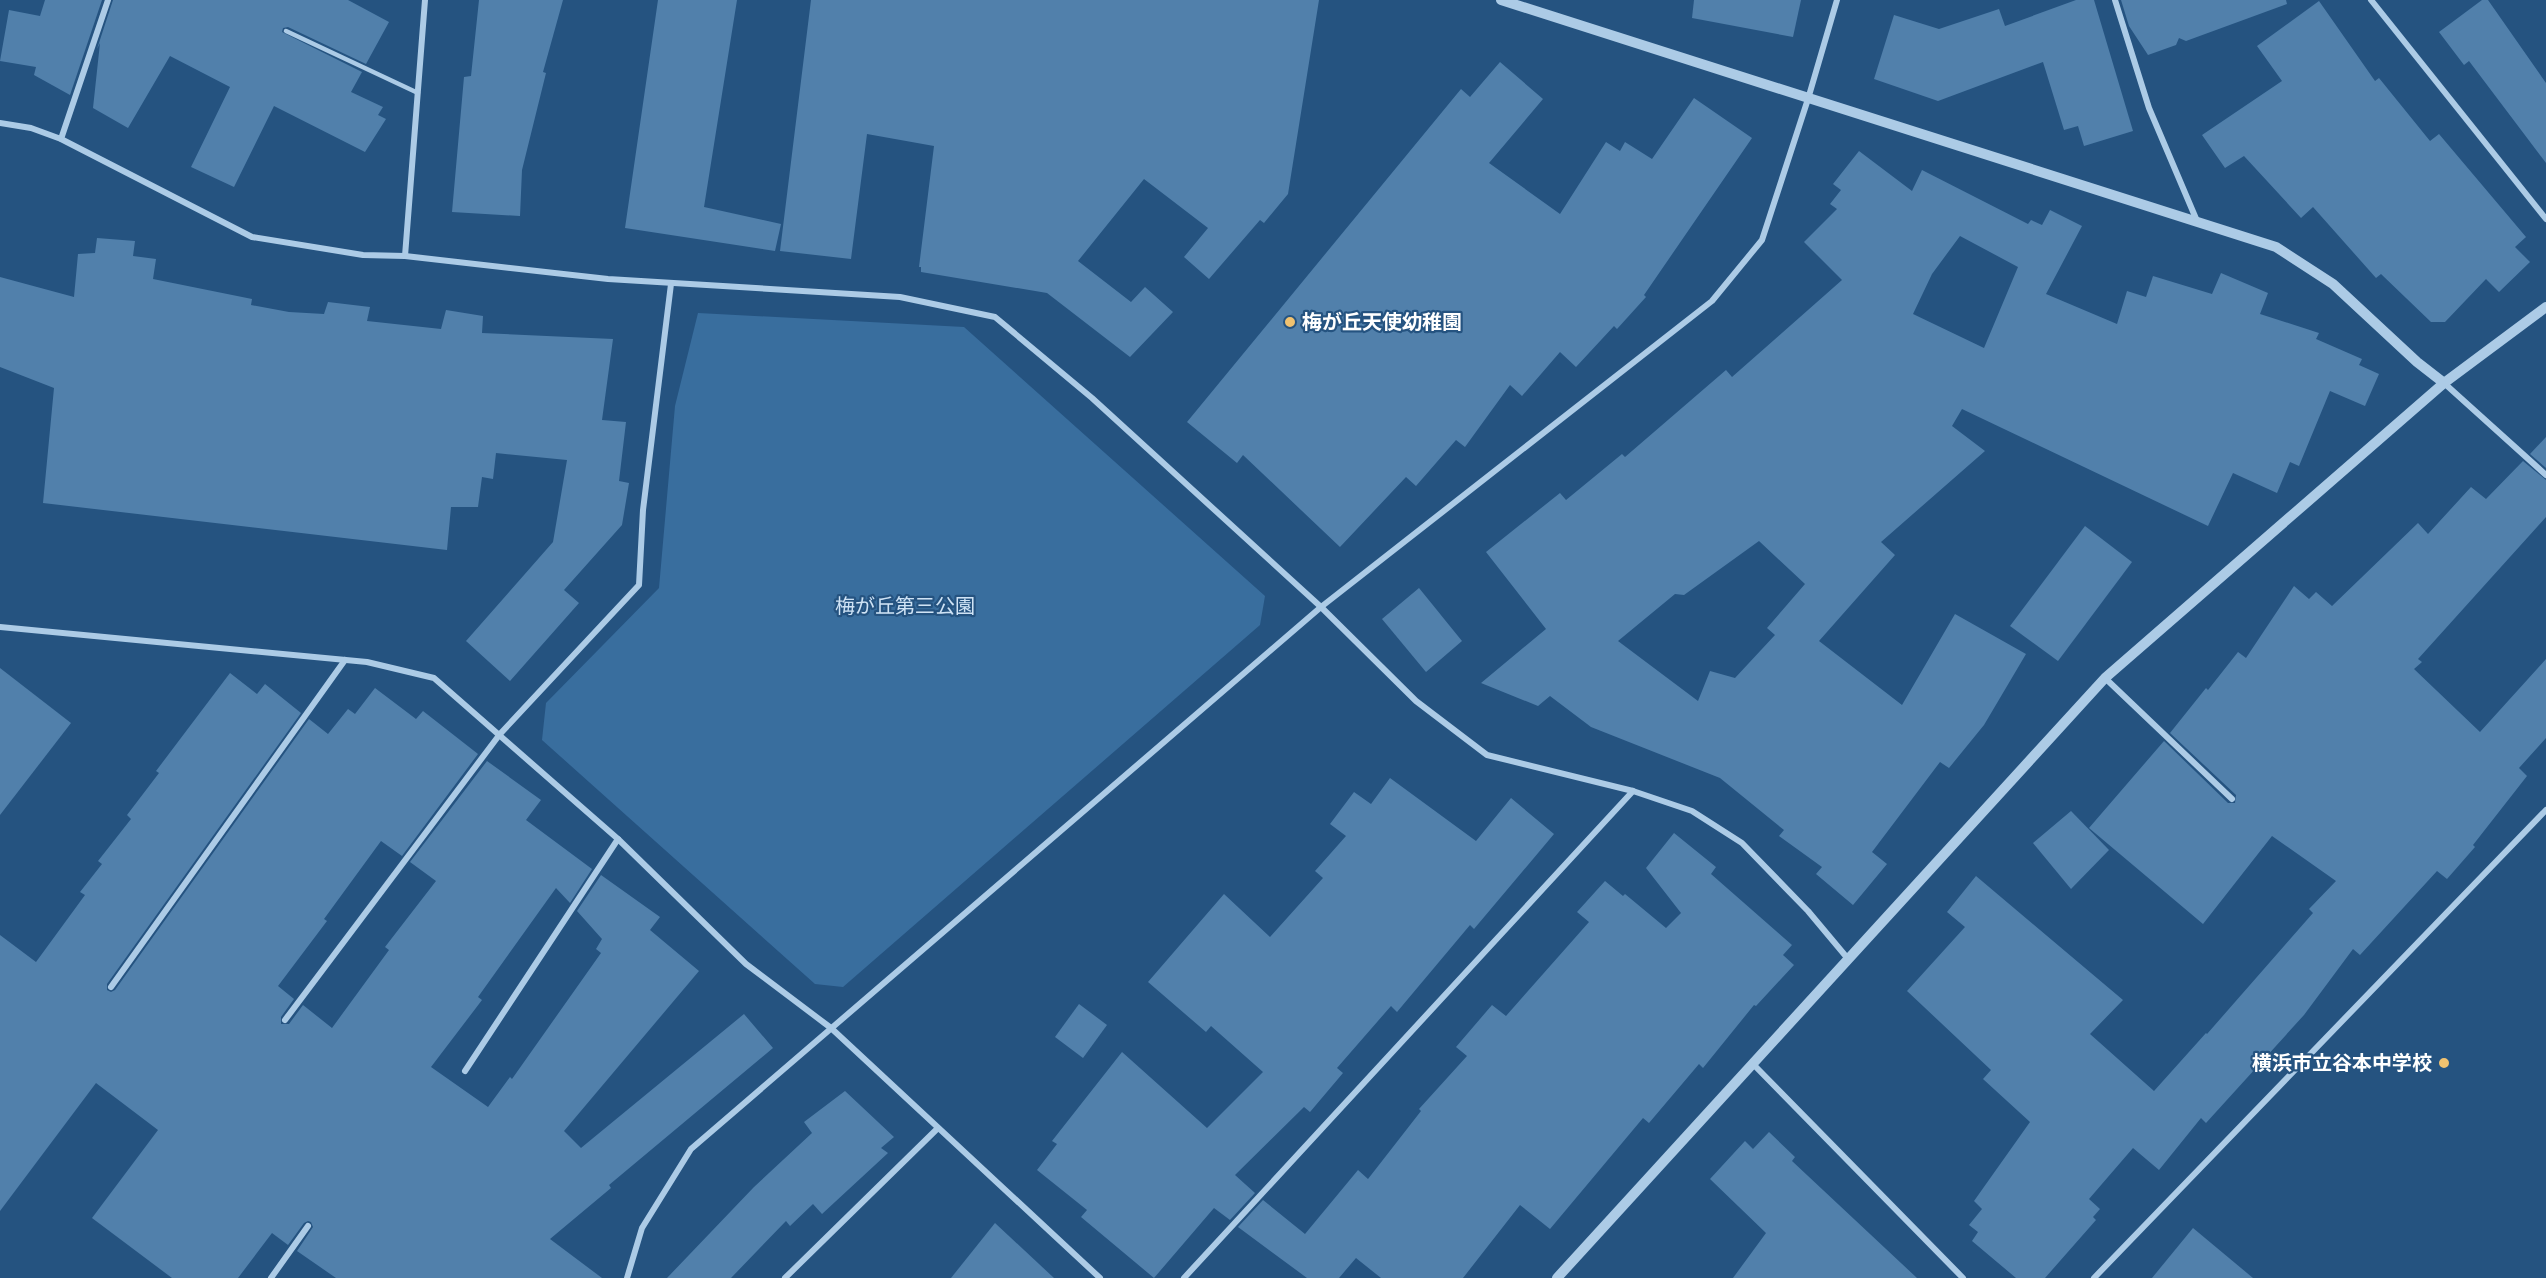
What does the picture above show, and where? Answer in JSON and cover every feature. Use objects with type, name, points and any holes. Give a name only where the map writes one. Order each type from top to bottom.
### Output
[{"type":"street","points":[[61,139],[108,0]]},
{"type":"street","points":[[405,256],[425,0]]},
{"type":"street","points":[[1501,0],[2276,248],[2333,284],[2417,362],[2444,383],[2546,475]]},
{"type":"street","points":[[627,1278],[642,1228],[692,1149],[1322,607],[1713,301],[1762,240],[1808,99],[1837,0]]},
{"type":"street","points":[[2115,0],[2150,108],[2197,221]]},
{"type":"street","points":[[2371,0],[2546,219]]},
{"type":"street","points":[[0,123],[31,128],[61,139],[252,237],[363,255],[405,256],[608,279],[900,297],[995,317],[1092,398],[1322,607],[1416,701],[1487,755],[1633,791],[1692,812],[1742,843],[1808,911],[1848,960]]},
{"type":"street","points":[[285,1020],[500,734],[639,585],[643,510],[671,284]]},
{"type":"street","points":[[1557,1278],[1754,1065],[2105,678],[2444,383],[2546,308]]},
{"type":"street","points":[[0,627],[367,662],[434,678],[618,839],[746,964],[831,1028],[937,1129],[1100,1278]]},
{"type":"street","points":[[111,987],[345,660]]},
{"type":"street","points":[[2105,678],[2232,799]]},
{"type":"street","points":[[1184,1278],[1633,791]]},
{"type":"street","points":[[2094,1278],[2546,810]]},
{"type":"street","points":[[465,1071],[618,839]]},
{"type":"street","points":[[1754,1065],[1963,1278]]},
{"type":"street","points":[[784,1278],[937,1129]]},
{"type":"street","points":[[271,1278],[308,1226]]},
{"type":"lane","points":[[286,31],[418,93]]},
{"type":"green space","name":"梅が丘第三公園","points":[[698,313],[964,327],[1265,596],[1260,625],[843,987],[815,984],[542,740],[546,703],[659,588],[675,406]]},
{"type":"building","points":[[45,0],[102,0],[70,95],[34,75],[36,67],[0,61],[9,10],[40,16]]},
{"type":"building","points":[[113,0],[348,0],[389,22],[366,64],[288,27],[283,28],[282,32],[362,72],[351,92],[383,107],[378,115],[386,119],[365,152],[274,106],[234,187],[191,167],[230,87],[170,56],[128,128],[93,108],[100,43],[97,49]]},
{"type":"building","points":[[479,0],[563,0],[543,72],[546,73],[522,170],[520,216],[452,212],[464,77],[471,76]]},
{"type":"building","points":[[658,0],[737,0],[704,207],[781,224],[775,251],[625,228]]},
{"type":"building","points":[[811,0],[1319,0],[1288,194],[1264,223],[1260,220],[1209,279],[1184,257],[1208,228],[1144,179],[1078,261],[1131,302],[1145,287],[1173,312],[1130,357],[1047,293],[921,272],[921,267],[919,267],[934,146],[867,134],[851,259],[780,251]]},
{"type":"building","points":[[1694,0],[1801,0],[1793,37],[1692,18]]},
{"type":"building","points":[[2076,0],[2094,0],[2133,131],[2084,146],[2078,126],[2064,130],[2043,62],[1938,101],[1874,79],[1894,15],[1939,29],[1999,9],[2005,26]]},
{"type":"building","points":[[2121,0],[2286,0],[2287,4],[2186,41],[2179,38],[2176,45],[2148,55],[2129,26]]},
{"type":"building","points":[[2482,0],[2488,0],[2546,83],[2546,163],[2469,61],[2464,65],[2439,32]]},
{"type":"building","points":[[2319,1],[2375,81],[2379,78],[2430,141],[2439,134],[2526,237],[2515,247],[2530,262],[2499,292],[2486,279],[2445,322],[2431,322],[2381,274],[2376,278],[2313,207],[2301,218],[2244,156],[2225,168],[2202,135],[2282,81],[2257,46]]},
{"type":"building","points":[[1500,62],[1543,99],[1489,163],[1560,214],[1606,142],[1620,151],[1625,142],[1652,159],[1694,98],[1752,138],[1644,295],[1646,297],[1617,329],[1614,326],[1576,367],[1560,352],[1522,396],[1510,385],[1465,447],[1456,440],[1416,486],[1406,477],[1340,547],[1243,455],[1237,463],[1187,422],[1461,89],[1470,97]]},
{"type":"building","points":[[1859,151],[1912,191],[1922,170],[2028,224],[2031,220],[2042,225],[2050,210],[2082,226],[2046,294],[2117,324],[2127,291],[2146,297],[2153,276],[2212,294],[2221,273],[2268,293],[2260,314],[2319,333],[2316,339],[2362,359],[2359,365],[2379,374],[2365,406],[2330,391],[2299,466],[2290,462],[2277,493],[2233,473],[2208,526],[1962,409],[1952,426],[1985,451],[1881,542],[1895,555],[1819,641],[1902,705],[1955,614],[2026,654],[1984,725],[1949,768],[1940,762],[1872,852],[1887,864],[1853,905],[1816,874],[1822,867],[1779,836],[1784,830],[1720,778],[1591,727],[1550,696],[1538,706],[1481,683],[1546,629],[1486,552],[1560,493],[1566,500],[1622,454],[1625,457],[1726,370],[1732,377],[1842,280],[1804,242],[1837,209],[1830,204],[1841,190],[1833,184]],"holes":[[[1960,236],[2018,267],[1984,348],[1913,314],[1932,274]],[[1759,541],[1805,584],[1767,628],[1775,635],[1735,678],[1710,671],[1698,701],[1618,641],[1675,594],[1684,595]]]},
{"type":"building","points":[[97,238],[135,241],[133,256],[156,259],[153,279],[252,299],[251,305],[289,312],[324,314],[328,302],[370,307],[367,321],[441,329],[446,310],[483,316],[482,333],[613,339],[602,420],[626,422],[619,481],[629,483],[622,525],[564,590],[579,603],[510,681],[466,641],[553,542],[567,460],[496,453],[493,479],[482,477],[478,507],[451,507],[447,550],[43,503],[54,388],[0,367],[0,277],[74,297],[78,254],[95,253]]},
{"type":"building","points":[[2546,437],[2546,468],[2530,454]]},
{"type":"building","points":[[2523,461],[2546,480],[2546,517],[2418,659],[2422,662],[2414,669],[2480,732],[2546,659],[2546,738],[2519,768],[2527,776],[2473,845],[2475,847],[2447,879],[2437,871],[2360,955],[2353,949],[2304,1015],[2206,1123],[2201,1118],[2159,1170],[2133,1148],[2089,1199],[2100,1209],[2093,1217],[2096,1220],[2045,1278],[2016,1278],[1972,1241],[1978,1232],[1969,1225],[1982,1209],[1974,1201],[2030,1122],[1983,1079],[1991,1070],[1907,991],[1965,927],[1947,912],[1976,876],[2123,1000],[2090,1034],[2154,1091],[2313,913],[2309,909],[2336,881],[2272,836],[2203,924],[2089,828],[2164,741],[2228,803],[2235,803],[2236,795],[2170,733],[2206,688],[2208,690],[2238,652],[2246,658],[2294,586],[2309,599],[2316,592],[2332,606],[2418,523],[2428,534],[2471,487],[2486,499]]},
{"type":"building","points":[[2085,526],[2132,562],[2058,661],[2010,626]]},
{"type":"building","points":[[1419,588],[1462,641],[1426,672],[1382,619]]},
{"type":"building","points":[[0,668],[71,723],[0,815]]},
{"type":"building","points":[[230,673],[257,694],[265,684],[301,713],[107,984],[107,990],[111,992],[115,990],[309,719],[328,734],[348,709],[355,714],[375,688],[416,719],[423,711],[478,754],[402,856],[381,841],[324,919],[327,921],[278,986],[294,999],[281,1017],[281,1024],[289,1024],[303,1005],[332,1028],[389,950],[385,947],[436,881],[410,862],[487,761],[541,800],[526,820],[592,869],[570,903],[556,888],[478,997],[482,1000],[431,1067],[488,1107],[510,1077],[512,1079],[601,953],[596,949],[602,939],[577,911],[601,875],[660,917],[650,930],[699,971],[564,1131],[581,1148],[744,1014],[773,1048],[609,1185],[611,1188],[550,1239],[602,1278],[336,1278],[297,1251],[313,1227],[308,1221],[288,1245],[272,1233],[238,1278],[172,1278],[92,1218],[158,1130],[96,1083],[0,1211],[0,935],[36,962],[85,895],[80,892],[102,864],[98,861],[131,819],[127,815],[159,773],[156,771]]},
{"type":"building","points":[[1390,778],[1476,841],[1511,798],[1554,834],[1474,929],[1470,925],[1397,1012],[1391,1006],[1337,1068],[1343,1073],[1310,1112],[1304,1107],[1235,1175],[1255,1193],[1230,1220],[1214,1208],[1154,1278],[1081,1217],[1087,1210],[1037,1170],[1057,1144],[1052,1141],[1122,1052],[1207,1128],[1263,1072],[1211,1026],[1206,1032],[1148,982],[1224,894],[1270,937],[1323,878],[1315,871],[1346,836],[1330,824],[1354,792],[1371,804]]},
{"type":"building","points":[[2071,811],[2109,850],[2071,889],[2033,843]]},
{"type":"building","points":[[1674,833],[1716,867],[1711,874],[1792,945],[1783,955],[1794,965],[1756,1006],[1754,1005],[1703,1068],[1699,1064],[1649,1123],[1643,1118],[1550,1229],[1520,1205],[1463,1278],[1381,1278],[1356,1258],[1339,1278],[1307,1278],[1238,1227],[1263,1200],[1305,1234],[1358,1170],[1368,1179],[1421,1111],[1419,1109],[1467,1056],[1456,1047],[1492,1005],[1506,1016],[1589,922],[1577,912],[1605,881],[1623,896],[1625,894],[1666,928],[1681,913],[1646,868]]},
{"type":"building","points":[[1079,1004],[1107,1025],[1083,1058],[1055,1037]]},
{"type":"building","points":[[845,1091],[894,1137],[881,1148],[888,1153],[822,1214],[813,1204],[790,1226],[786,1221],[731,1278],[667,1278],[754,1187],[812,1133],[804,1122]]},
{"type":"building","points":[[1769,1132],[1795,1157],[1792,1161],[1917,1278],[1733,1278],[1766,1233],[1710,1179],[1745,1141],[1753,1149]]},
{"type":"building","points":[[995,1223],[1054,1278],[951,1278]]},
{"type":"building","points":[[2193,1228],[2253,1278],[2152,1278]]},
{"type":"place","name":"梅が丘天使幼稚園","points":[[1290,322]]},
{"type":"place","name":"横浜市立谷本中学校","points":[[2444,1063]]}]
